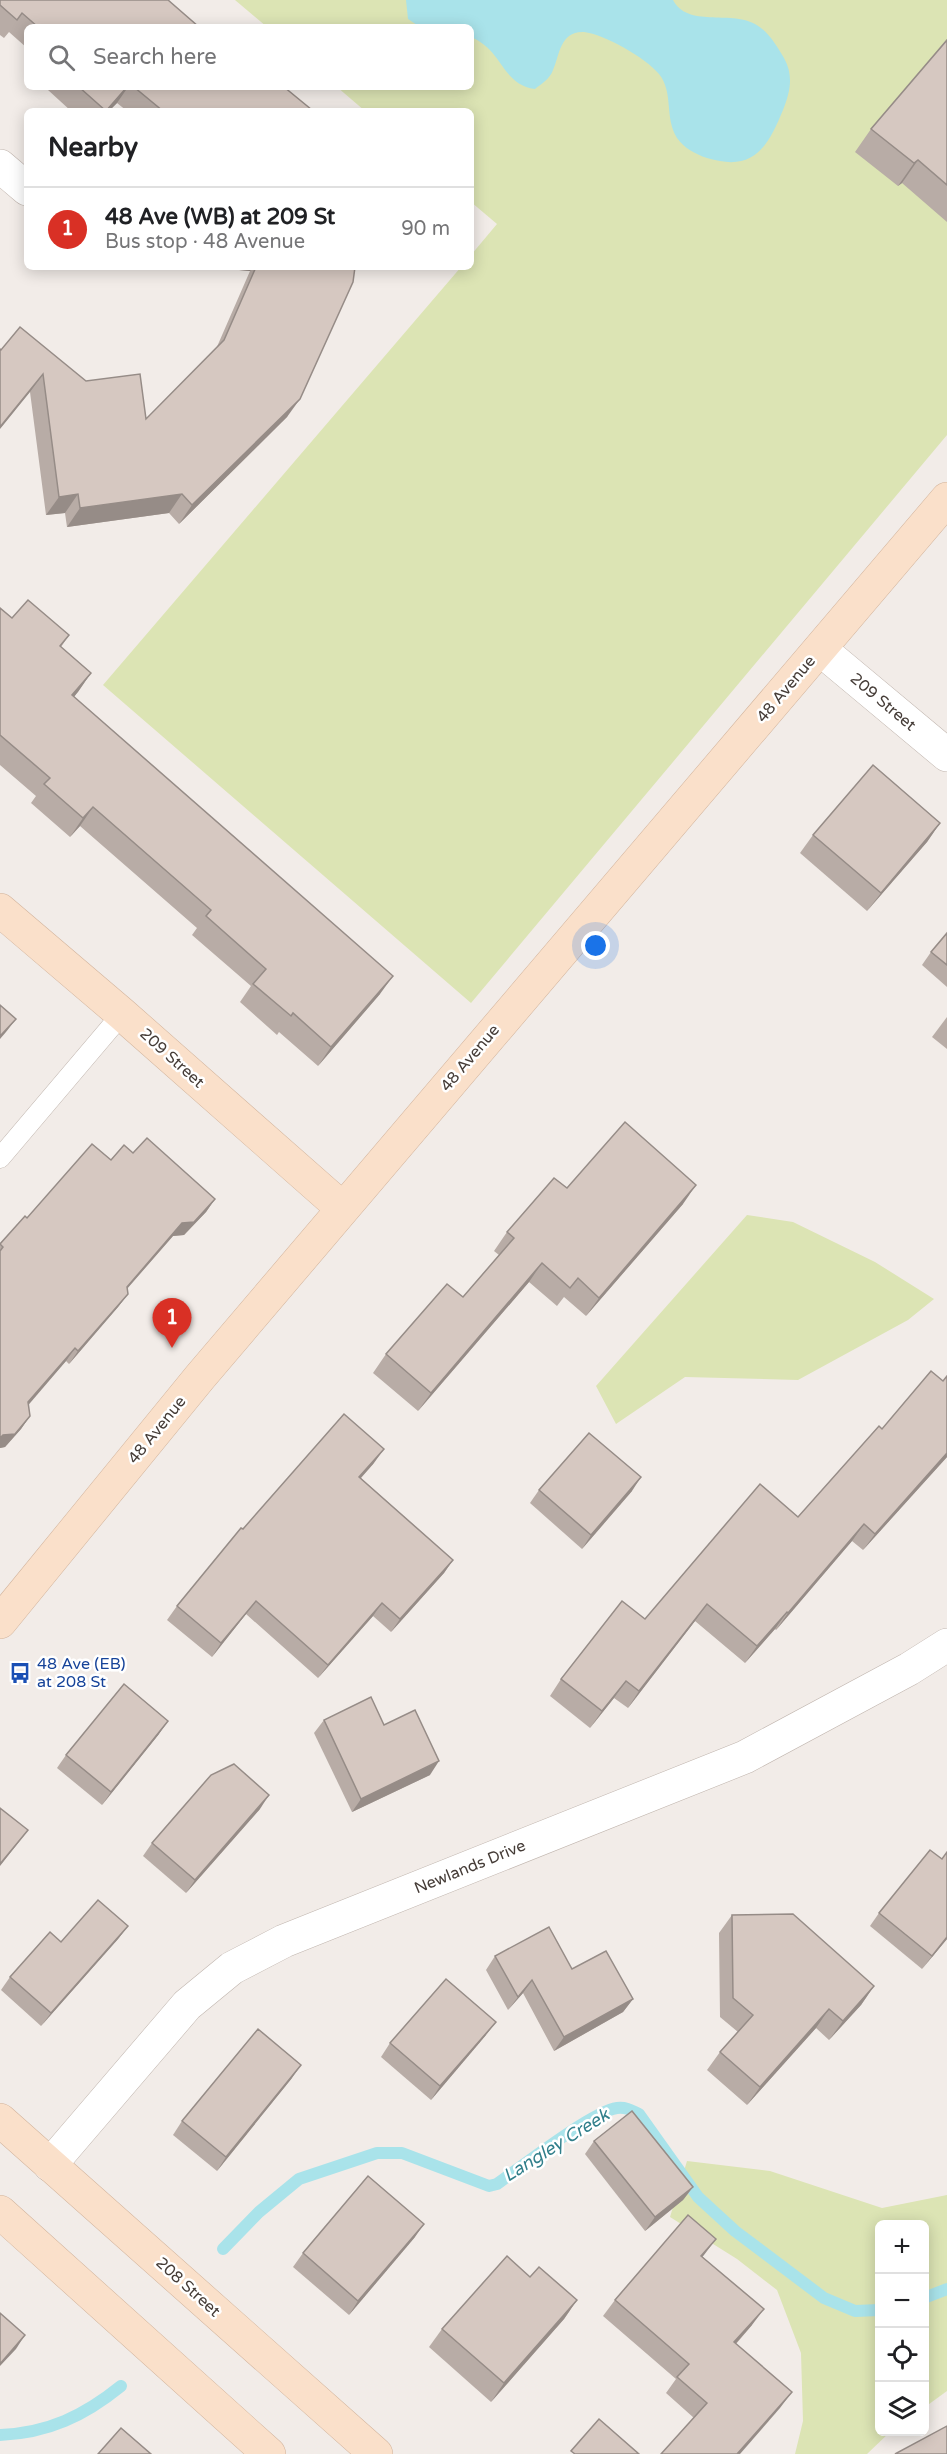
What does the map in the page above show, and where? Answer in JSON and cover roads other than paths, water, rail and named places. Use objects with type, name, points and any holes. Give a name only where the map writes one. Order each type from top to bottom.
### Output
[{"type":"main road","name":"48 Avenue","points":[[0,1622],[200,1377],[342,1208],[947,499]]},
{"type":"main road","name":"209 Street","points":[[0,910],[342,1208]]},
{"type":"main road","name":"208 Street","points":[[0,2120],[376,2454]]},
{"type":"main road","points":[[0,2212],[269,2454]]},
{"type":"street","points":[[0,166],[24,186]]},
{"type":"street","name":"209 Street","points":[[820,649],[947,755]]},
{"type":"street","name":"Newlands Drive","points":[[50,2165],[187,2006],[232,1968],[284,1941],[745,1757],[859,1696],[947,1645]]},
{"type":"lane","points":[[0,1158],[122,1014]]},
{"type":"water","points":[[406,0],[673,0],[688,14],[745,20],[764,31],[775,44],[787,65],[790,78],[788,97],[771,136],[756,154],[736,162],[723,162],[698,155],[683,145],[673,130],[664,81],[659,74],[635,54],[602,37],[584,32],[570,35],[562,45],[550,76],[535,89],[515,81],[490,50],[474,39],[474,24],[416,24],[408,19]]},
{"type":"waterway","name":"Langley Creek","points":[[223,2249],[259,2212],[299,2179],[377,2153],[402,2153],[489,2186],[497,2184],[592,2119],[606,2111],[623,2108],[639,2114],[698,2197],[735,2231],[824,2298],[855,2311],[875,2310]]},
{"type":"waterway","name":"Langley Creek","points":[[929,2296],[947,2289]]},
{"type":"waterway","name":"Langley Creek","points":[[0,2435],[34,2431],[65,2421],[93,2406],[121,2386]]},
{"type":"place","name":"48 Ave (WB) at 209 St","points":[[172,1348]]},
{"type":"place","name":"48 Ave (EB) at 208 St","points":[[20,1673]]}]
